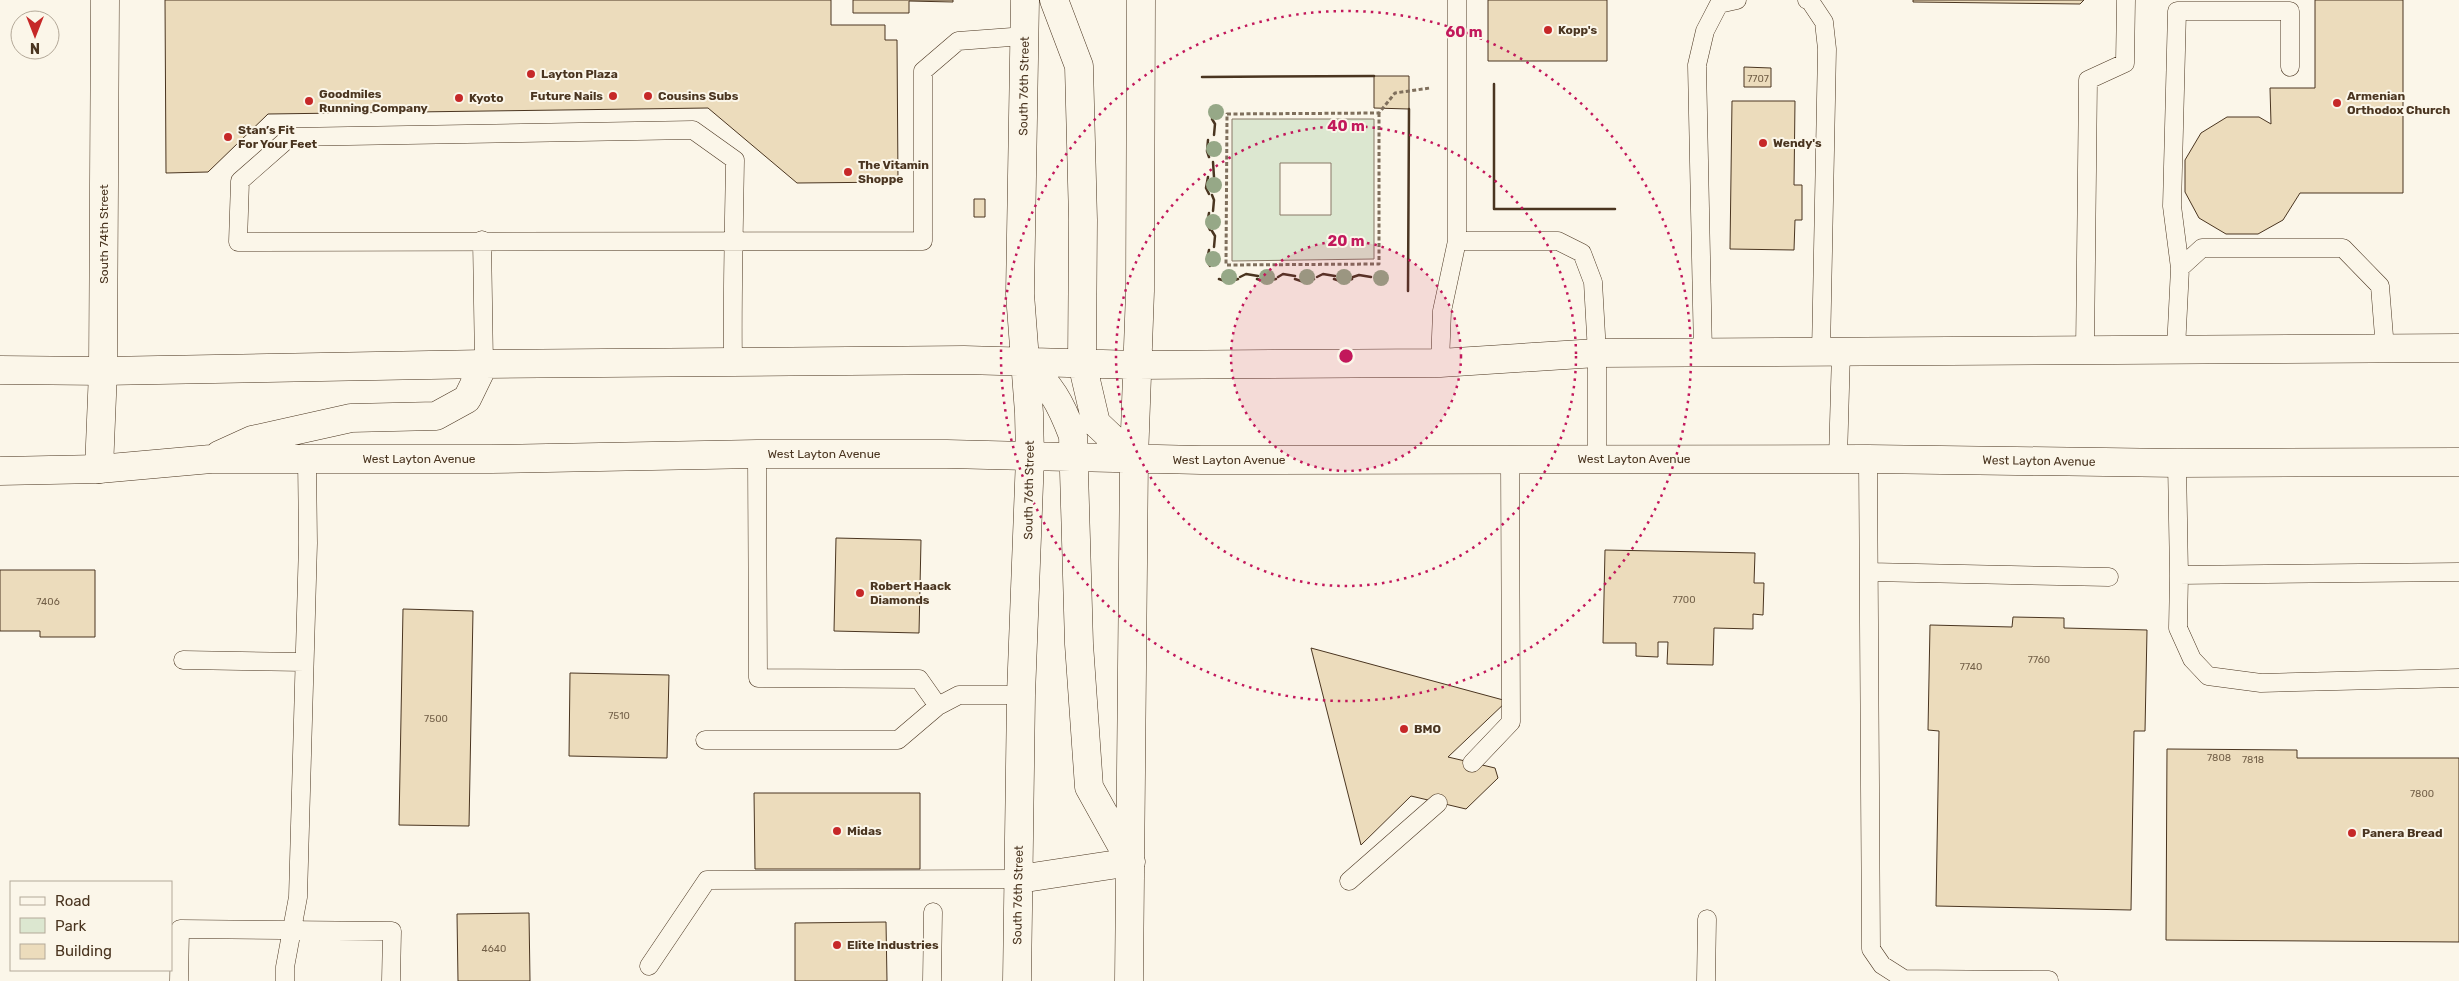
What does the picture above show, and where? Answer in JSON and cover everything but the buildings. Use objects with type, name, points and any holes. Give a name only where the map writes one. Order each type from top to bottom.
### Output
[{"type":"main road","name":"South 74th Street","points":[[99,469],[103,371],[106,0]]},
{"type":"main road","name":"South 76th Street","points":[[1017,981],[1021,695],[1030,457],[1020,277],[1025,0]]},
{"type":"main road","points":[[1054,0],[1079,66],[1083,220],[1082,363],[1096,423],[1134,459]]},
{"type":"main road","points":[[1129,981],[1134,459],[1140,290],[1141,0]]},
{"type":"main road","points":[[0,370],[103,371],[733,361],[1025,361],[1137,365],[1440,363],[1597,353],[2459,348]]},
{"type":"main road","points":[[1025,361],[1048,384],[1062,407],[1072,436],[1079,644],[1089,787],[1131,862]]},
{"type":"main road","points":[[211,459],[252,440],[351,418],[436,416],[467,398],[484,364]]},
{"type":"main road","name":"West Layton Avenue","points":[[0,471],[99,469],[211,459],[757,454],[947,454],[1134,459],[1868,459],[2176,463],[2459,462]]},
{"type":"main road","points":[[1019,879],[1131,862]]},
{"type":"lane","points":[[1440,363],[1442,311],[1457,241],[1457,0]]},
{"type":"lane","points":[[1703,352],[1697,65],[1704,31],[1719,4],[1737,0]]},
{"type":"lane","points":[[1807,0],[1810,1],[1824,22],[1828,49],[1831,352],[1838,459]]},
{"type":"lane","points":[[2085,350],[2088,80],[2125,63],[2126,0]]},
{"type":"lane","points":[[2176,349],[2180,268],[2172,206],[2178,11],[2290,11],[2290,67]]},
{"type":"lane","points":[[733,361],[734,241],[735,160],[693,130],[290,137],[240,181],[238,242],[482,240],[734,241],[923,241],[923,72],[958,41],[1025,36]]},
{"type":"lane","points":[[482,240],[484,364]]},
{"type":"lane","points":[[1457,241],[1558,241],[1582,253],[1593,282],[1597,353],[1597,459]]},
{"type":"lane","points":[[2180,268],[2202,248],[2343,248],[2380,286],[2385,349]]},
{"type":"lane","points":[[757,454],[758,678],[919,679],[938,706]]},
{"type":"lane","points":[[285,981],[291,929],[298,897],[308,543],[307,459]]},
{"type":"lane","points":[[1868,459],[1871,948],[1882,964],[1904,978],[2049,980]]},
{"type":"lane","points":[[1472,763],[1511,722],[1510,460]]},
{"type":"lane","points":[[2176,463],[2179,575],[2178,628],[2192,658],[2208,676],[2260,683],[2459,678]]},
{"type":"lane","points":[[1870,572],[2110,577]]},
{"type":"lane","points":[[2179,575],[2459,572]]},
{"type":"lane","points":[[183,660],[304,662]]},
{"type":"lane","points":[[705,740],[898,740],[938,706],[959,695],[1021,695]]},
{"type":"lane","points":[[1349,881],[1438,803]]},
{"type":"lane","points":[[649,966],[707,880],[1019,879]]},
{"type":"lane","points":[[932,981],[933,912]]},
{"type":"lane","points":[[1706,981],[1707,919]]},
{"type":"lane","points":[[179,981],[180,929],[392,931],[391,981]]},
{"type":"path","points":[[1379,113],[1227,114],[1226,265],[1379,264],[1379,113],[1395,93],[1457,83]]},
{"type":"green space","points":[[1232,119],[1374,119],[1374,259],[1232,261]],"holes":[[[1280,163],[1331,163],[1331,215],[1280,215]]]},
{"type":"wall","points":[[1202,77],[1374,76]]},
{"type":"wall","points":[[1494,84],[1494,209],[1615,209]]},
{"type":"wall","points":[[1408,291],[1409,109]]},
{"type":"wall","points":[[1212,119],[1215,124],[1214,135]]},
{"type":"wall","points":[[1208,140],[1207,151],[1209,157]]},
{"type":"wall","points":[[1213,162],[1214,177]]},
{"type":"wall","points":[[1208,177],[1206,188],[1209,194]]},
{"type":"wall","points":[[1212,195],[1214,200],[1213,211]]},
{"type":"wall","points":[[1209,213],[1207,224],[1210,230]]},
{"type":"wall","points":[[1212,231],[1215,236],[1214,247]]},
{"type":"wall","points":[[1209,250],[1207,260],[1210,266]]},
{"type":"wall","points":[[1240,277],[1246,274],[1258,276]]},
{"type":"wall","points":[[1278,277],[1283,274],[1295,276]]},
{"type":"wall","points":[[1317,277],[1323,274],[1335,276]]},
{"type":"wall","points":[[1353,277],[1359,275],[1371,277]]},
{"type":"wall","points":[[1219,279],[1228,282],[1238,279]]},
{"type":"wall","points":[[1257,279],[1263,281],[1276,279]]},
{"type":"wall","points":[[1295,279],[1304,282],[1314,279]]},
{"type":"wall","points":[[1334,279],[1343,282],[1352,279]]},
{"type":"place","name":"Kopp's","points":[[1548,30]]},
{"type":"place","name":"Layton Plaza","points":[[531,74]]},
{"type":"place","name":"Future Nails","points":[[613,96]]},
{"type":"place","name":"Cousins Subs","points":[[648,96]]},
{"type":"place","name":"Kyoto","points":[[459,98]]},
{"type":"place","name":"Goodmiles Running Company","points":[[309,101]]},
{"type":"place","name":"Armenian Orthodox Church","points":[[2337,103]]},
{"type":"place","name":"Stan’s Fit For Your Feet","points":[[228,137]]},
{"type":"place","name":"Wendy's","points":[[1763,143]]},
{"type":"place","name":"The Vitamin Shoppe","points":[[848,172]]},
{"type":"place","name":"Robert Haack Diamonds","points":[[860,593]]},
{"type":"place","name":"BMO","points":[[1404,729]]},
{"type":"place","name":"Midas","points":[[837,831]]},
{"type":"place","name":"Panera Bread","points":[[2352,833]]},
{"type":"place","name":"Elite Industries","points":[[837,945]]}]
